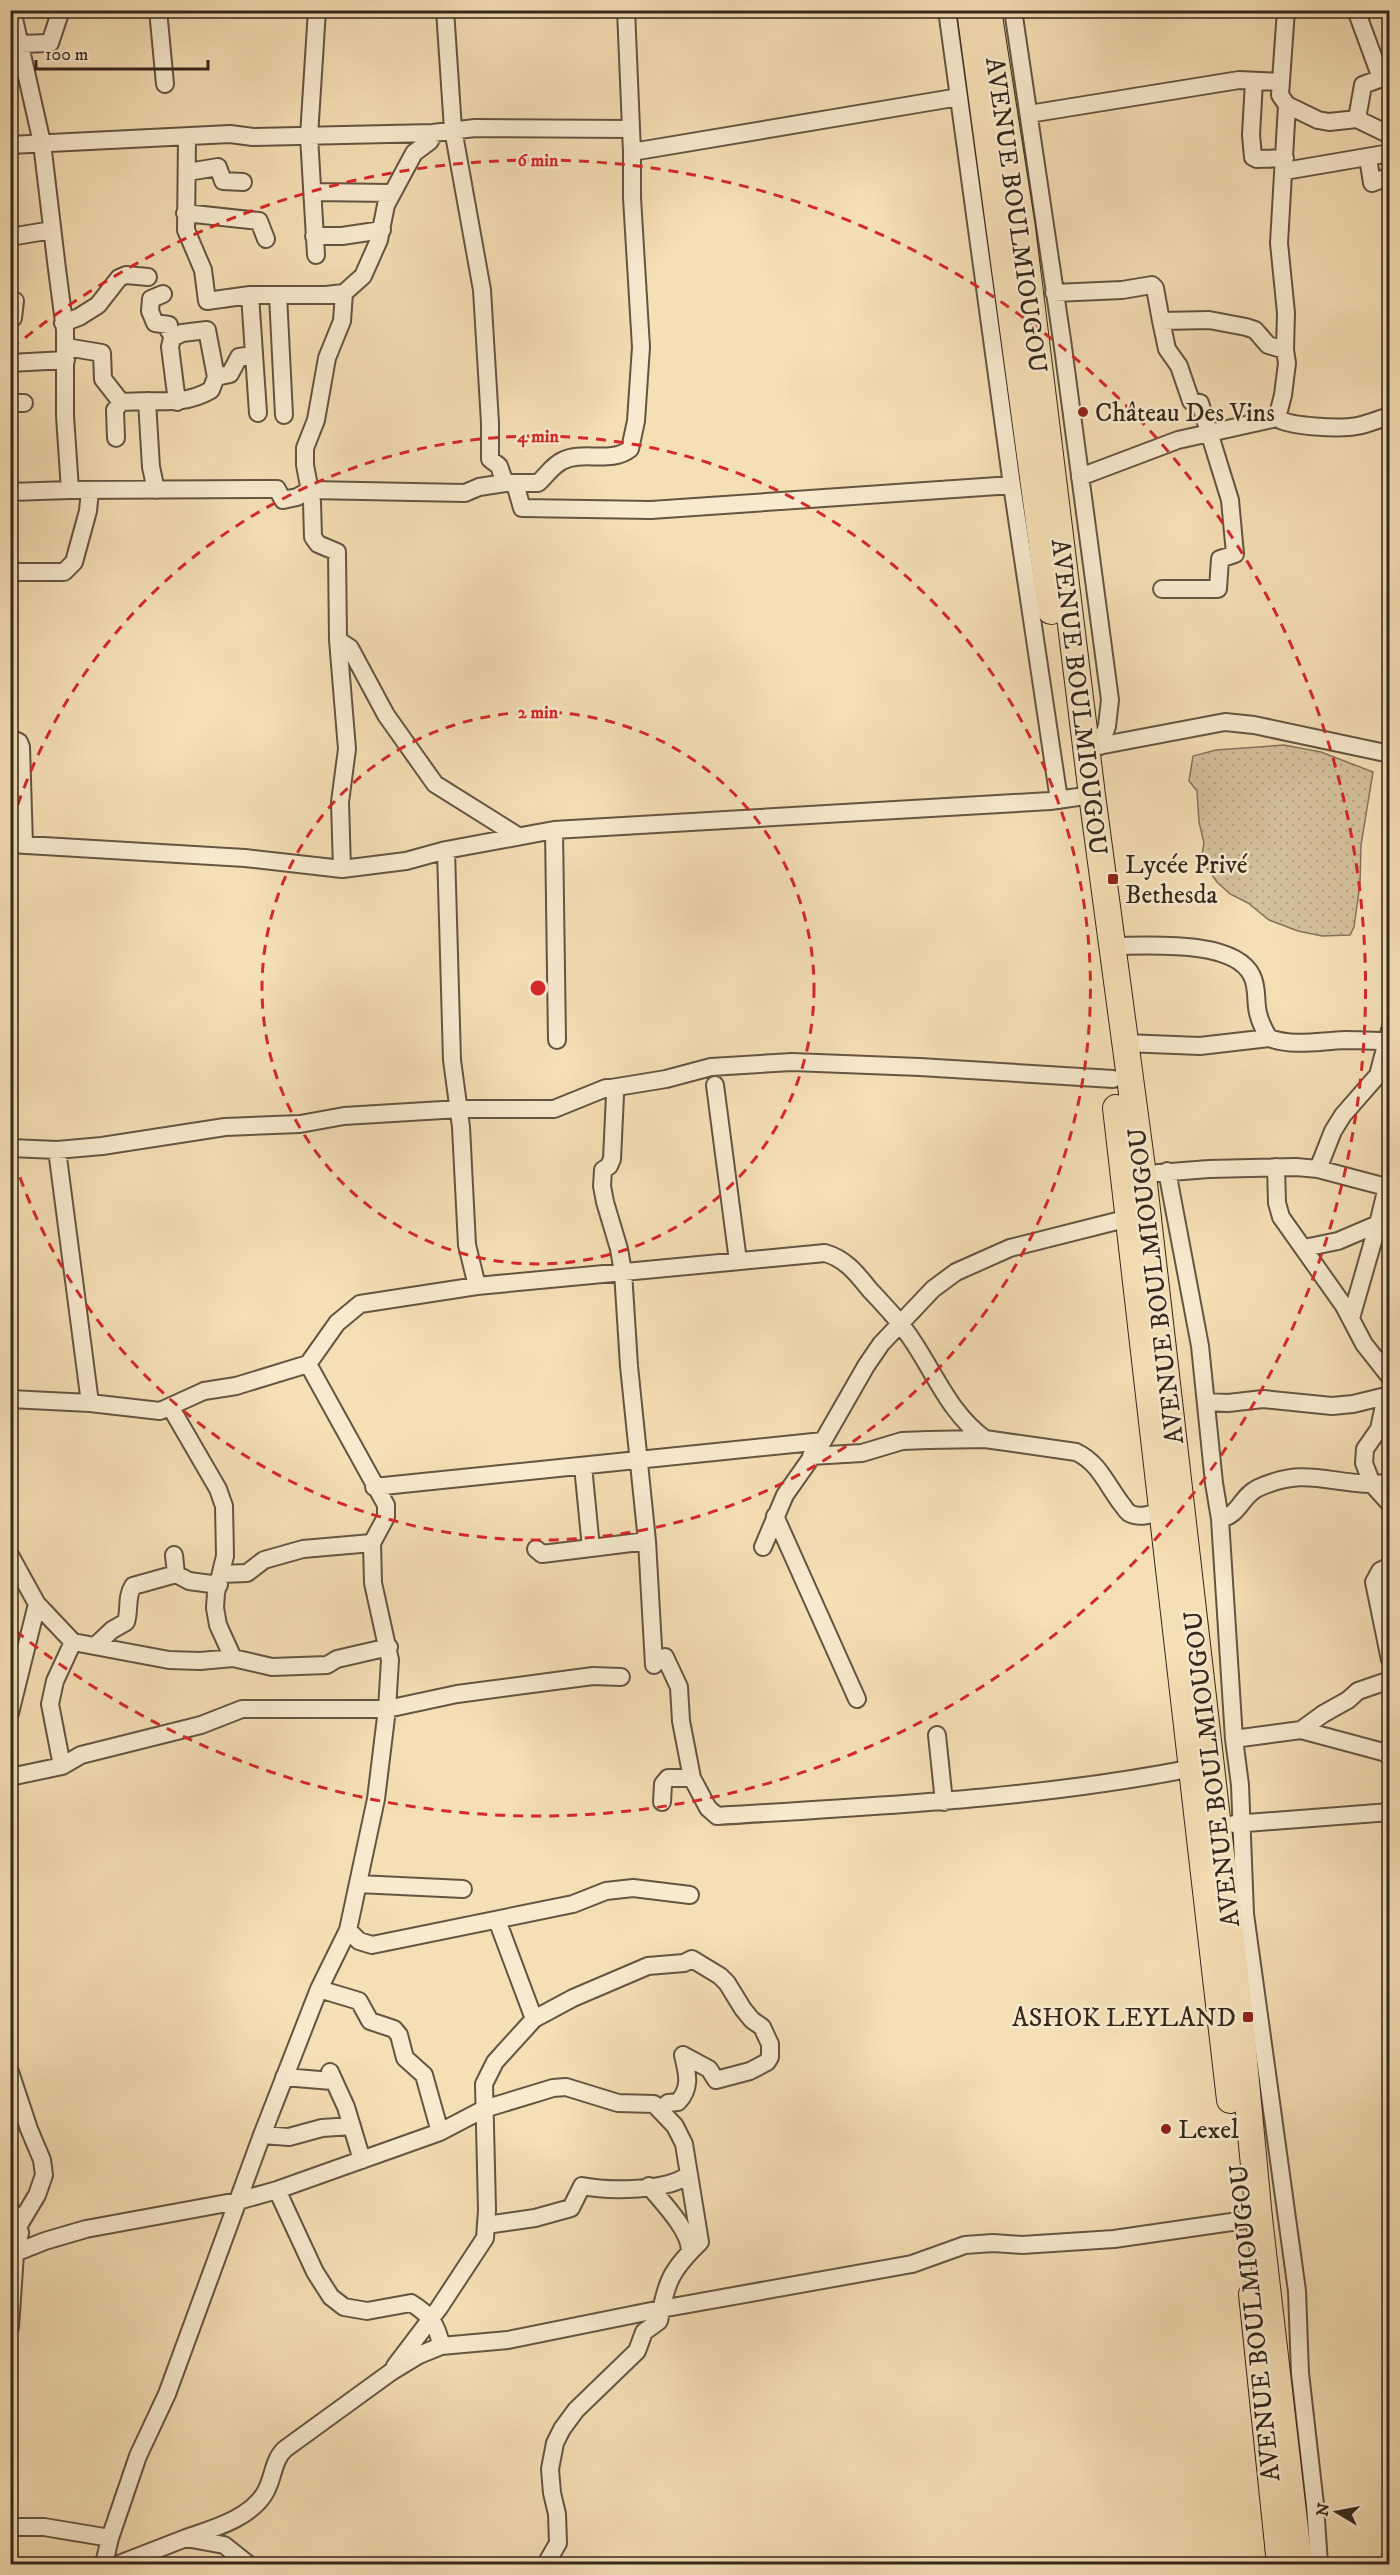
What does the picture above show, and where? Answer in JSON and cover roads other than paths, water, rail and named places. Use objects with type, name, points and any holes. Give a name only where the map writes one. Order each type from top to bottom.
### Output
[{"type":"highway","name":"AVENUE BOULMIOUGOU","points":[[970,10],[1113,1079],[1193,1768],[1299,2565]]},
{"type":"highway","name":"AVENUE BOULMIOUGOU","points":[[988,10],[1022,228],[1093,747],[1076,797],[1113,946],[1125,1043],[1155,1173],[1230,1824],[1252,2220],[1280,2565]]},
{"type":"street","points":[[12,10],[42,143],[66,353],[65,416],[70,490]]},
{"type":"street","points":[[20,44],[50,43],[61,10]]},
{"type":"street","points":[[158,10],[165,84]]},
{"type":"street","points":[[316,255],[309,136],[317,10]]},
{"type":"street","points":[[445,10],[453,129],[482,290],[490,423],[488,448],[490,459],[499,466],[522,508],[651,510],[1012,485]]},
{"type":"street","points":[[10,492],[277,489],[283,500],[297,497],[310,490],[465,493],[479,487],[538,483],[559,462],[567,459],[626,453],[630,449],[641,371],[632,198],[626,10]]},
{"type":"street","points":[[10,738],[19,742],[21,747],[17,845],[245,858],[342,869],[406,861],[446,850],[554,830],[1076,797],[1012,485],[947,10]]},
{"type":"street","points":[[1013,10],[1110,700],[1107,726],[1093,747]]},
{"type":"street","points":[[1286,10],[1280,95],[1287,105],[1318,120],[1329,122],[1357,119],[1389,135]]},
{"type":"street","points":[[1356,10],[1385,76],[1363,86],[1357,119]]},
{"type":"street","points":[[1029,114],[1239,80],[1281,82]]},
{"type":"street","points":[[1254,81],[1252,155],[1257,159],[1285,164],[1368,158],[1389,153]]},
{"type":"street","points":[[632,152],[959,97]]},
{"type":"street","points":[[1277,418],[1286,382],[1287,358],[1285,350],[1286,313],[1279,243],[1287,105]]},
{"type":"street","points":[[10,145],[230,134],[253,137],[381,132],[433,133],[453,129],[631,129]]},
{"type":"street","points":[[187,137],[186,230],[202,270],[207,301],[250,296],[344,293],[363,276],[382,230],[384,211],[392,194],[415,151],[430,141],[433,133]]},
{"type":"street","points":[[1368,158],[1372,183],[1389,176]]},
{"type":"street","points":[[188,172],[218,167],[223,181],[243,182]]},
{"type":"street","points":[[313,192],[392,194]]},
{"type":"street","points":[[185,213],[259,221],[266,239]]},
{"type":"street","points":[[10,237],[52,230]]},
{"type":"street","points":[[314,237],[342,236],[382,230]]},
{"type":"street","points":[[63,323],[79,317],[98,305],[119,278],[126,275],[147,277]]},
{"type":"street","points":[[1054,293],[1122,290],[1152,285],[1155,288],[1167,349],[1179,366],[1191,401],[1200,403],[1230,500],[1234,554],[1220,559],[1220,587],[1218,589],[1162,589]]},
{"type":"street","points":[[342,869],[340,802],[347,749],[338,640],[337,552],[318,544],[313,537],[312,502],[304,448],[316,420],[327,358],[342,321],[344,293]]},
{"type":"street","points":[[121,402],[177,402],[198,397],[211,390],[216,377],[207,330],[174,335],[169,331],[169,325],[155,323],[152,320],[151,299],[163,294]]},
{"type":"street","points":[[278,295],[284,415]]},
{"type":"street","points":[[250,296],[258,413]]},
{"type":"street","points":[[10,299],[15,302],[13,318]]},
{"type":"street","points":[[1161,321],[1209,320],[1246,327],[1255,330],[1268,345],[1285,350]]},
{"type":"street","points":[[174,335],[170,346],[177,402]]},
{"type":"street","points":[[10,363],[66,353],[102,353],[103,379],[121,402]]},
{"type":"street","points":[[216,377],[230,374],[239,357],[254,363],[282,368]]},
{"type":"street","points":[[147,401],[151,467],[156,490]]},
{"type":"street","points":[[116,438],[115,410],[121,402]]},
{"type":"street","points":[[1080,477],[1178,440],[1277,418],[1287,423],[1301,425],[1355,426],[1389,416]]},
{"type":"street","points":[[10,572],[64,572],[69,568],[74,562],[85,521],[90,490]]},
{"type":"street","points":[[338,640],[350,648],[386,715],[435,784],[518,836]]},
{"type":"street","points":[[1093,747],[1225,722],[1254,725],[1389,753]]},
{"type":"street","points":[[554,830],[557,1040]]},
{"type":"street","points":[[446,850],[450,1035],[459,1109],[466,1245],[477,1286]]},
{"type":"street","points":[[1113,946],[1194,949],[1240,960],[1252,976],[1258,1014],[1269,1038]]},
{"type":"street","points":[[1125,1043],[1200,1046],[1269,1038],[1314,1044],[1389,1035],[1378,1075],[1342,1115],[1318,1169]]},
{"type":"street","points":[[10,1148],[57,1149],[102,1146],[225,1127],[300,1124],[344,1116],[459,1109],[554,1109],[606,1088],[666,1079],[711,1067],[792,1062],[1113,1079]]},
{"type":"street","points":[[715,1085],[738,1261]]},
{"type":"street","points":[[611,1088],[615,1095],[612,1159],[609,1166],[603,1170],[602,1186],[623,1272],[629,1366],[660,1661],[679,1688],[681,1721],[692,1778],[708,1808],[717,1816],[944,1802],[1070,1789],[1193,1768]]},
{"type":"street","points":[[57,1149],[90,1403]]},
{"type":"street","points":[[1276,1167],[1279,1211],[1351,1318],[1364,1344],[1389,1377]]},
{"type":"street","points":[[1319,2565],[1315,2505],[1300,2373],[1297,2291],[1245,1914],[1230,1824],[1234,1739],[1220,1519],[1214,1483],[1200,1346],[1155,1173],[1276,1167],[1318,1169],[1388,1187],[1368,1265],[1351,1318]]},
{"type":"street","points":[[763,1548],[785,1495],[823,1441],[866,1366],[900,1323],[933,1289],[956,1272],[986,1258],[1036,1240],[1129,1218]]},
{"type":"street","points":[[1304,1248],[1338,1241],[1378,1224]]},
{"type":"street","points":[[10,1399],[90,1403],[146,1412],[171,1408],[204,1391],[236,1386],[308,1364],[337,1323],[360,1304],[477,1286],[825,1253],[837,1256],[850,1266],[900,1323],[954,1409],[969,1427],[985,1439]]},
{"type":"street","points":[[104,2565],[110,2538],[138,2457],[167,2394],[284,2077],[320,1989],[348,1930],[376,1799],[387,1709],[389,1647],[375,1592],[372,1543],[386,1517],[386,1505],[308,1364]]},
{"type":"street","points":[[1206,1402],[1228,1403],[1263,1399],[1332,1406],[1388,1395],[1379,1429],[1365,1449],[1364,1456],[1372,1484],[1389,1504]]},
{"type":"street","points":[[171,1408],[218,1489],[224,1506],[225,1556],[215,1608],[218,1625],[232,1658]]},
{"type":"street","points":[[812,1456],[862,1453],[902,1441],[985,1439],[1076,1452],[1087,1457],[1098,1468],[1128,1512],[1150,1515],[1162,1510]]},
{"type":"street","points":[[374,1487],[823,1441]]},
{"type":"street","points":[[583,1466],[591,1548]]},
{"type":"street","points":[[1220,1519],[1232,1516],[1250,1492],[1292,1477],[1315,1476],[1340,1482],[1389,1483]]},
{"type":"street","points":[[775,1516],[857,1699]]},
{"type":"street","points":[[536,1549],[542,1554],[647,1541]]},
{"type":"street","points":[[95,1646],[112,1630],[126,1622],[130,1608],[129,1593],[133,1586],[176,1574],[189,1581],[220,1579],[247,1573],[264,1560],[303,1549],[372,1543]]},
{"type":"street","points":[[174,1555],[176,1574]]},
{"type":"street","points":[[10,1556],[36,1604],[73,1642],[169,1660],[200,1661],[232,1658],[272,1667],[327,1665],[337,1659],[389,1647]]},
{"type":"street","points":[[1389,1566],[1380,1571],[1374,1582],[1384,1610],[1389,1660]]},
{"type":"street","points":[[11,1702],[36,1604]]},
{"type":"street","points":[[62,1766],[50,1704],[55,1681],[73,1642]]},
{"type":"street","points":[[10,1777],[62,1766],[81,1755],[201,1725],[242,1709],[387,1709],[457,1694],[593,1676],[621,1677]]},
{"type":"street","points":[[1301,1730],[1358,1691],[1389,1680]]},
{"type":"street","points":[[1234,1739],[1301,1730],[1383,1752],[1389,1756]]},
{"type":"street","points":[[937,1735],[944,1802]]},
{"type":"street","points":[[662,1802],[663,1784],[668,1778],[692,1778]]},
{"type":"street","points":[[1230,1824],[1389,1812]]},
{"type":"street","points":[[358,1884],[463,1888]]},
{"type":"street","points":[[348,1930],[359,1941],[372,1945],[573,1904],[606,1891],[633,1888],[690,1895]]},
{"type":"street","points":[[497,1920],[534,2019]]},
{"type":"street","points":[[391,2372],[439,2308],[485,2238],[484,2084],[488,2072],[534,2019],[573,1998],[648,1966],[684,1963],[692,1959],[720,1976],[747,2014],[762,2027],[770,2044],[770,2058],[750,2071],[716,2080],[709,2068],[683,2055],[689,2083],[687,2089],[678,2102],[668,2103],[660,2109]]},
{"type":"street","points":[[320,1989],[359,2001],[370,2021],[385,2025],[399,2035],[405,2058],[424,2075],[440,2132]]},
{"type":"street","points":[[10,2072],[42,2160],[44,2175],[37,2195],[19,2225],[13,2255],[10,2327]]},
{"type":"street","points":[[284,2077],[331,2077],[346,2107],[362,2160]]},
{"type":"street","points":[[13,2255],[45,2241],[86,2229],[238,2201],[277,2190],[440,2132],[484,2109],[553,2088],[566,2087],[618,2103],[654,2104],[675,2126],[684,2144],[700,2242],[674,2271],[665,2287],[659,2321],[644,2332],[637,2351],[576,2410],[555,2443],[550,2469],[557,2514],[558,2543],[546,2565]]},
{"type":"street","points":[[262,2135],[289,2138],[322,2128],[352,2126]]},
{"type":"street","points":[[486,2225],[528,2219],[571,2208],[582,2186],[627,2190],[660,2186],[682,2180],[689,2174]]},
{"type":"street","points":[[649,2187],[676,2219],[690,2245],[690,2251]]},
{"type":"street","points":[[277,2190],[315,2272],[332,2297],[344,2307],[367,2311],[411,2303],[430,2317],[439,2330],[441,2346]]},
{"type":"street","points":[[10,2209],[19,2225]]},
{"type":"street","points":[[120,2565],[228,2523],[244,2513],[265,2494],[278,2456],[391,2372],[419,2355],[441,2346],[508,2340],[661,2309],[912,2264],[965,2245],[993,2243],[1022,2245],[1114,2239],[1252,2220]]},
{"type":"street","points":[[10,2527],[44,2527],[110,2538]]},
{"type":"street","points":[[186,2538],[224,2545],[248,2565]]},
{"type":"place","name":"Château Des Vins","points":[[1083,412]]},
{"type":"place","name":"Lycée Privé Bethesda","points":[[1113,879]]},
{"type":"place","name":"ASHOK LEYLAND","points":[[1248,2017]]},
{"type":"place","name":"Lexel","points":[[1166,2129]]}]
